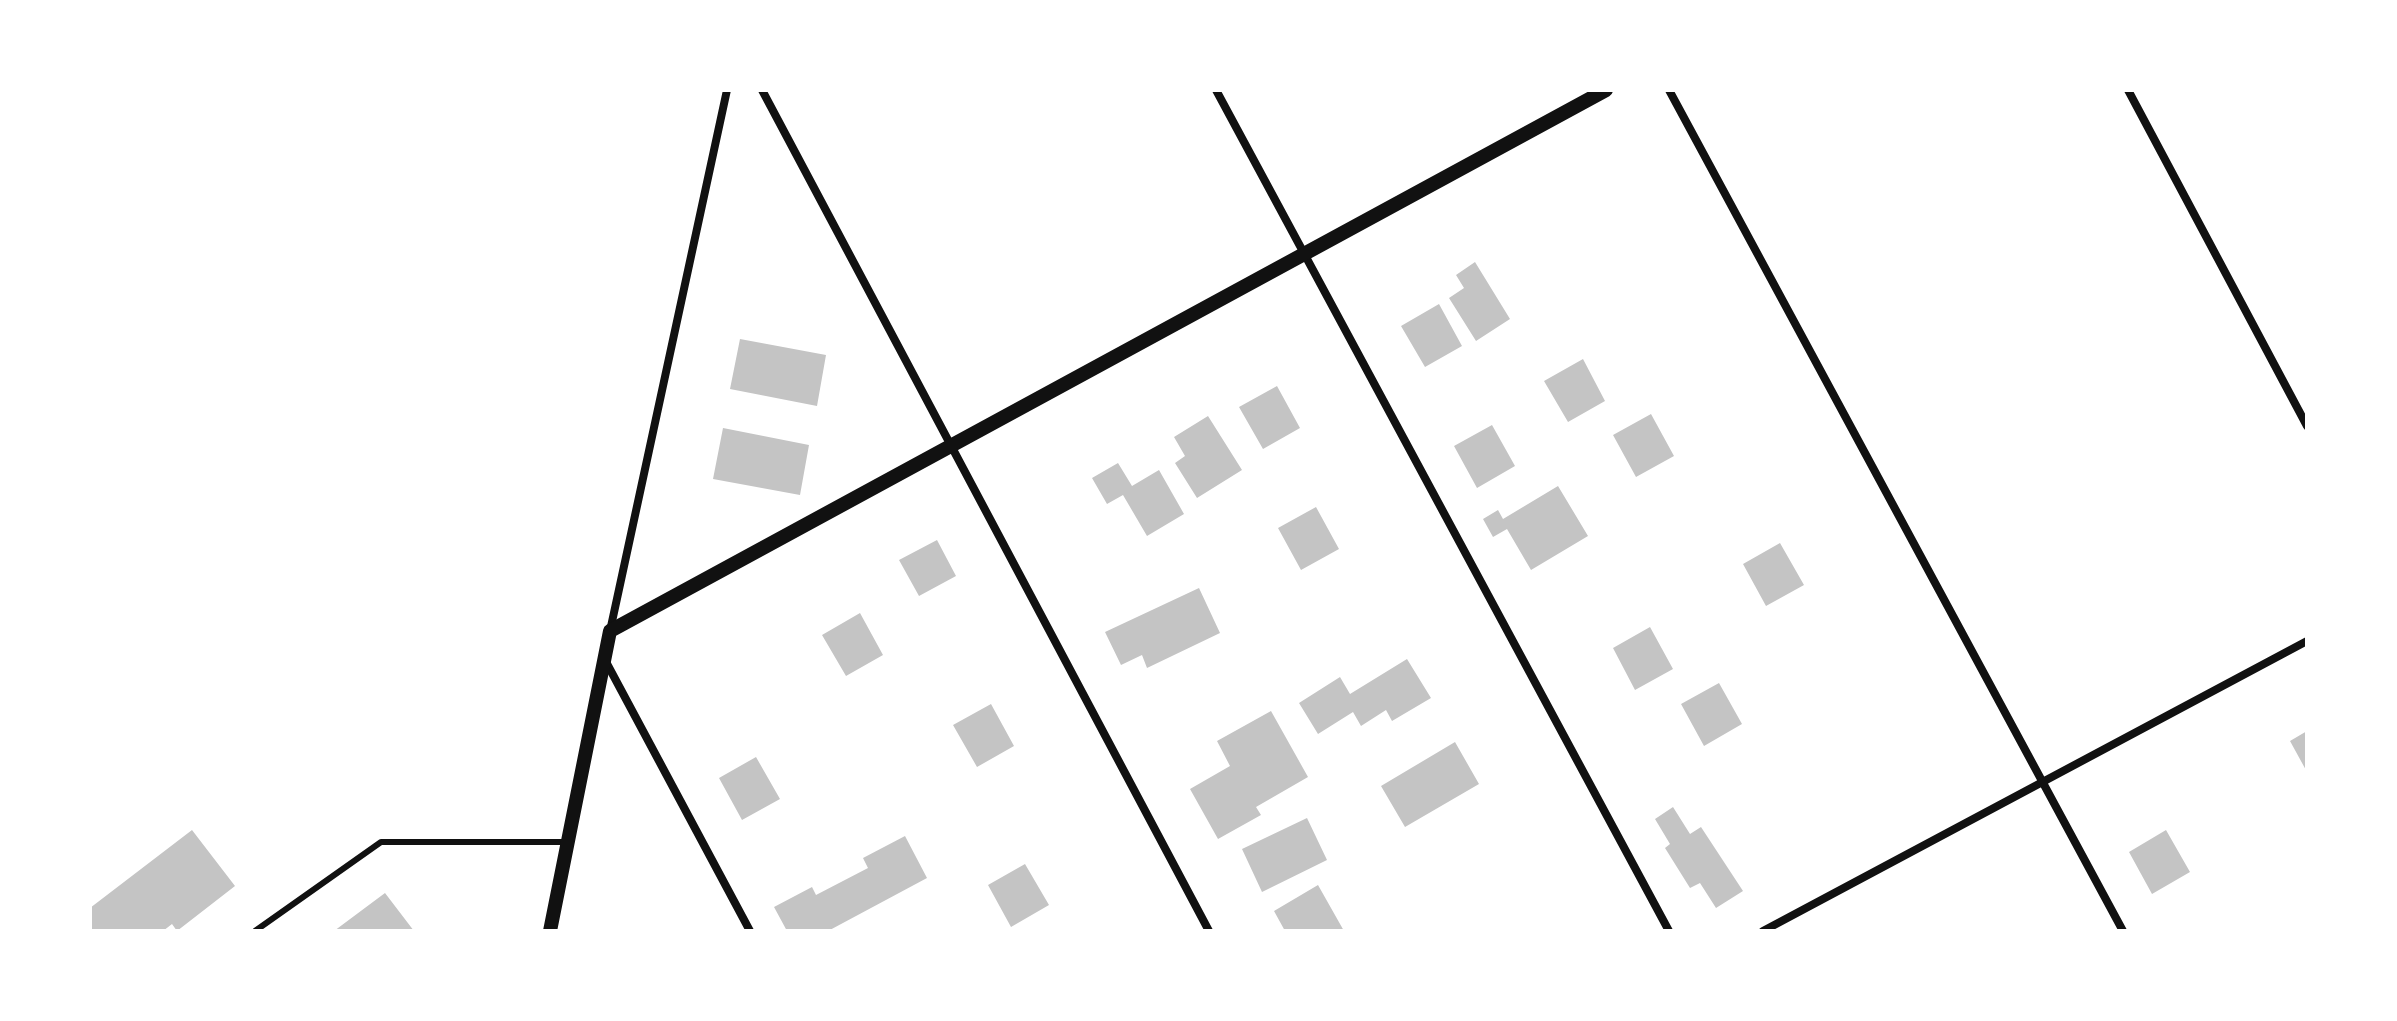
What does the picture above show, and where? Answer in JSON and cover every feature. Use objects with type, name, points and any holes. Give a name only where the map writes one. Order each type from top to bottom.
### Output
[{"type":"street","points":[[550,931],[604,659],[727,90]]},
{"type":"street","points":[[762,90],[1209,931]]},
{"type":"street","points":[[1216,90],[1669,931]]},
{"type":"street","points":[[610,631],[1606,90]]},
{"type":"street","points":[[1669,90],[2123,931]]},
{"type":"street","points":[[2128,90],[2307,426]]},
{"type":"street","points":[[1763,931],[2307,641]]},
{"type":"street","points":[[604,659],[750,931]]},
{"type":"lane","points":[[255,931],[381,842],[567,842]]},
{"type":"building","points":[[1475,262],[1510,319],[1476,341],[1449,298],[1464,288],[1456,275]]},
{"type":"building","points":[[1439,304],[1462,346],[1425,367],[1401,326]]},
{"type":"building","points":[[740,339],[826,355],[817,406],[730,389]]},
{"type":"building","points":[[1583,359],[1605,401],[1568,422],[1544,381]]},
{"type":"building","points":[[1277,386],[1300,428],[1263,449],[1239,407]]},
{"type":"building","points":[[1651,414],[1674,456],[1636,477],[1613,435]]},
{"type":"building","points":[[1208,416],[1242,470],[1197,498],[1175,463],[1185,456],[1174,437]]},
{"type":"building","points":[[1492,425],[1515,466],[1477,488],[1454,446]]},
{"type":"building","points":[[723,428],[809,445],[800,495],[713,479]]},
{"type":"building","points":[[1118,463],[1132,486],[1159,470],[1184,514],[1147,536],[1123,495],[1107,504],[1092,478]]},
{"type":"building","points":[[1558,486],[1588,536],[1531,570],[1507,529],[1493,537],[1483,519],[1498,510],[1503,519]]},
{"type":"building","points":[[1316,507],[1339,549],[1301,570],[1278,528]]},
{"type":"building","points":[[937,540],[956,576],[919,596],[899,560]]},
{"type":"building","points":[[1780,543],[1804,585],[1766,606],[1743,564]]},
{"type":"building","points":[[1199,588],[1220,633],[1147,668],[1142,655],[1121,665],[1105,632]]},
{"type":"building","points":[[860,613],[883,655],[846,676],[822,635]]},
{"type":"building","points":[[1650,627],[1673,669],[1635,690],[1613,648]]},
{"type":"building","points":[[1407,659],[1431,698],[1392,721],[1386,710],[1361,726],[1353,712],[1318,734],[1299,703],[1340,677],[1350,694]]},
{"type":"building","points":[[1719,683],[1742,724],[1704,746],[1681,704]]},
{"type":"building","points":[[991,704],[1014,746],[977,767],[953,725]]},
{"type":"building","points":[[1271,711],[1308,777],[1256,807],[1261,815],[1218,839],[1190,789],[1230,766],[1217,741]]},
{"type":"building","points":[[2307,731],[2307,772],[2290,741]]},
{"type":"building","points":[[1455,742],[1479,784],[1405,827],[1381,786]]},
{"type":"building","points":[[756,757],[780,799],[742,820],[719,778]]},
{"type":"building","points":[[1673,807],[1690,834],[1701,827],[1743,891],[1716,908],[1700,883],[1690,888],[1665,848],[1670,844],[1655,819]]},
{"type":"building","points":[[1307,818],[1327,860],[1262,892],[1242,849]]},
{"type":"building","points":[[192,830],[235,886],[177,931],[172,924],[163,931],[90,931],[90,908]]},
{"type":"building","points":[[2166,830],[2190,872],[2152,894],[2129,852]]},
{"type":"building","points":[[905,836],[927,878],[828,931],[787,931],[774,907],[812,887],[816,895],[868,868],[863,858]]},
{"type":"building","points":[[1025,864],[1049,905],[1011,927],[988,885]]},
{"type":"building","points":[[1318,885],[1344,931],[1285,931],[1274,911]]},
{"type":"building","points":[[385,893],[414,931],[334,931]]}]
